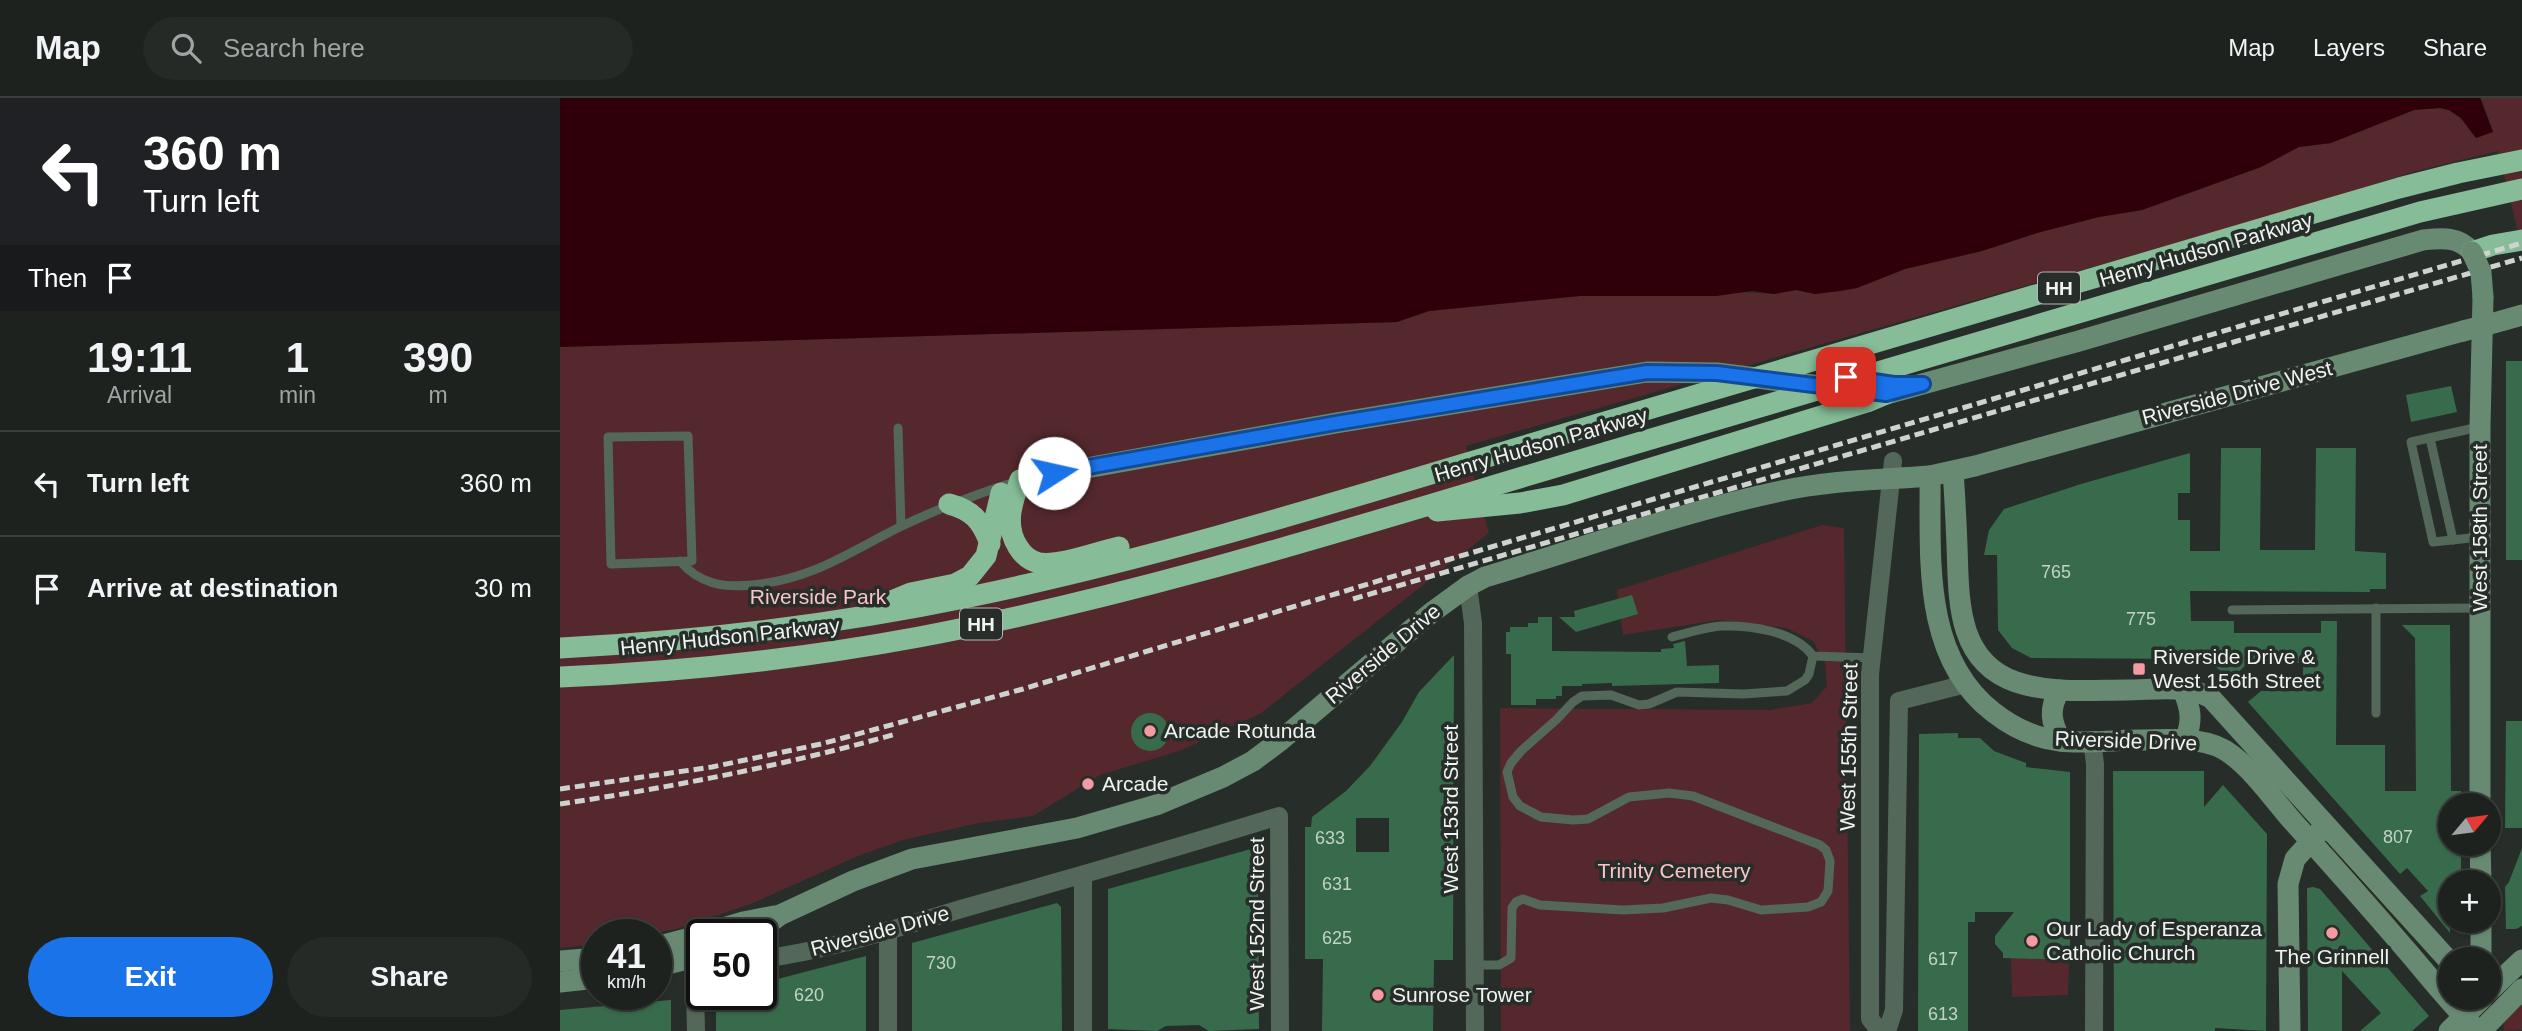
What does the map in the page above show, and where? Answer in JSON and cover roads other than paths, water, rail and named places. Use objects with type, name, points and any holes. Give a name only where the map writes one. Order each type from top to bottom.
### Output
[{"type":"highway","name":"Henry Hudson Parkway","points":[[560,648],[733,635],[851,619],[1029,584],[1208,539],[2399,188],[2522,160]]},
{"type":"highway","name":"Henry Hudson Parkway","points":[[560,677],[742,664],[920,637],[1157,583],[2420,212],[2522,189]]},
{"type":"highway","points":[[2472,252],[2522,240]]},
{"type":"highway","points":[[1390,516],[1494,506],[1563,495],[1886,394]]},
{"type":"highway","points":[[1020,480],[1011,508],[1011,530],[1020,551],[1028,559],[1057,562],[1121,547],[1208,539]]},
{"type":"highway","points":[[851,619],[911,593],[962,582],[981,564],[990,544],[998,499],[1007,486],[1020,480]]},
{"type":"highway","points":[[949,504],[972,513],[985,530],[990,544]]},
{"type":"main road","points":[[1020,480],[1336,423],[1647,372],[1717,373],[1886,394],[2079,341],[2423,240],[2453,239],[2472,252]]},
{"type":"main road","name":"West 158th Street","points":[[2472,252],[2481,272],[2483,297],[2480,426],[2480,793]]},
{"type":"main road","name":"Riverside Drive West","points":[[1953,472],[2522,315]]},
{"type":"main road","points":[[1647,372],[1672,363],[1718,360],[1894,384],[1923,384]]},
{"type":"main road","points":[[1953,472],[1960,611],[1975,649],[1993,669],[2031,686],[2060,690],[2183,690],[2211,698],[2438,949]]},
{"type":"main road","name":"Riverside Drive","points":[[775,919],[853,881],[912,859],[1077,828],[1156,805],[1223,777],[1253,761],[1281,740],[1410,631],[1468,586],[1497,574],[1704,510],[1781,491],[1817,484],[1953,472]]},
{"type":"main road","name":"Riverside Drive","points":[[1930,475],[1934,607],[1942,639],[1966,684],[1979,701],[2004,720],[2033,735],[2062,741],[2185,740],[2212,745],[2232,755],[2270,793],[2470,1028]]},
{"type":"main road","points":[[2060,690],[2051,713],[2062,741]]},
{"type":"main road","points":[[2183,690],[2192,715],[2185,740]]},
{"type":"main road","points":[[2290,1031],[2288,884],[2295,859],[2327,824]]},
{"type":"main road","name":"Riverside Drive","points":[[759,919],[780,915]]},
{"type":"main road","points":[[560,961],[581,959]]},
{"type":"main road","points":[[2501,980],[2522,960]]},
{"type":"main road","points":[[560,982],[581,980]]},
{"type":"main road","points":[[2470,1028],[2522,989]]},
{"type":"main road","points":[[2470,1028],[2478,1010]]},
{"type":"street","name":"West 155th Street","points":[[1880,1031],[1870,1019],[1870,674],[1893,461]]},
{"type":"street","name":"West 153rd Street","points":[[1468,586],[1473,623],[1475,1031]]},
{"type":"street","points":[[1886,1031],[1894,1010],[1899,701],[1966,684]]},
{"type":"street","points":[[2092,740],[2095,764],[2094,1031]]},
{"type":"street","name":"Riverside Drive","points":[[777,956],[888,930],[1083,876],[1279,816]]},
{"type":"street","name":"West 152nd Street","points":[[1279,816],[1280,1031]]},
{"type":"street","points":[[1083,876],[1083,1031]]},
{"type":"street","points":[[888,930],[888,1031]]},
{"type":"street","points":[[696,1031],[697,1010]]},
{"type":"lane","points":[[2480,426],[2411,442],[2433,542],[2480,537]]},
{"type":"lane","points":[[898,428],[901,526]]},
{"type":"lane","points":[[688,436],[692,561],[680,561],[611,564],[608,438],[688,436]]},
{"type":"lane","points":[[2430,438],[2453,540]]},
{"type":"lane","points":[[680,561],[688,571],[711,584],[736,587],[776,583],[806,575],[844,558],[901,526],[949,504],[1020,480]]},
{"type":"lane","points":[[2376,608],[2376,713]]},
{"type":"lane","points":[[2232,610],[2479,608]]},
{"type":"lane","points":[[1672,637],[1721,626],[1750,629],[1784,635],[1798,641],[1813,656],[1872,658]]},
{"type":"lane","points":[[1474,965],[1499,965],[1511,958],[1512,908],[1516,902],[1523,899],[1540,905],[1623,910],[1663,908],[1711,898],[1776,911],[1808,908],[1821,902],[1830,877],[1829,855],[1820,845],[1693,796],[1669,793],[1629,797],[1588,819],[1573,821],[1541,817],[1520,806],[1509,786],[1507,772],[1511,762],[1521,751],[1582,696],[1612,695],[1639,705],[1649,704],[1677,692],[1743,694],[1787,691],[1805,680],[1813,656]]},
{"type":"railway","points":[[560,789],[712,767],[821,744],[1023,689],[1447,560],[2522,243]]},
{"type":"railway","points":[[1353,599],[2522,258]]},
{"type":"railway","points":[[560,804],[729,774],[896,734]]},
{"type":"place","name":"Riverside Drive & West 156th Street","points":[[2139,669]]},
{"type":"place","name":"Arcade Rotunda","points":[[1150,731]]},
{"type":"place","name":"Arcade","points":[[1088,784]]},
{"type":"place","name":"The Grinnell","points":[[2332,933]]},
{"type":"place","name":"Our Lady of Esperanza Catholic Church","points":[[2032,941]]},
{"type":"place","name":"Sunrose Tower","points":[[1378,995]]},
{"type":"park label","name":"Riverside Park","points":[[818,597]]},
{"type":"park label","name":"Trinity Cemetery","points":[[1674,871]]}]
